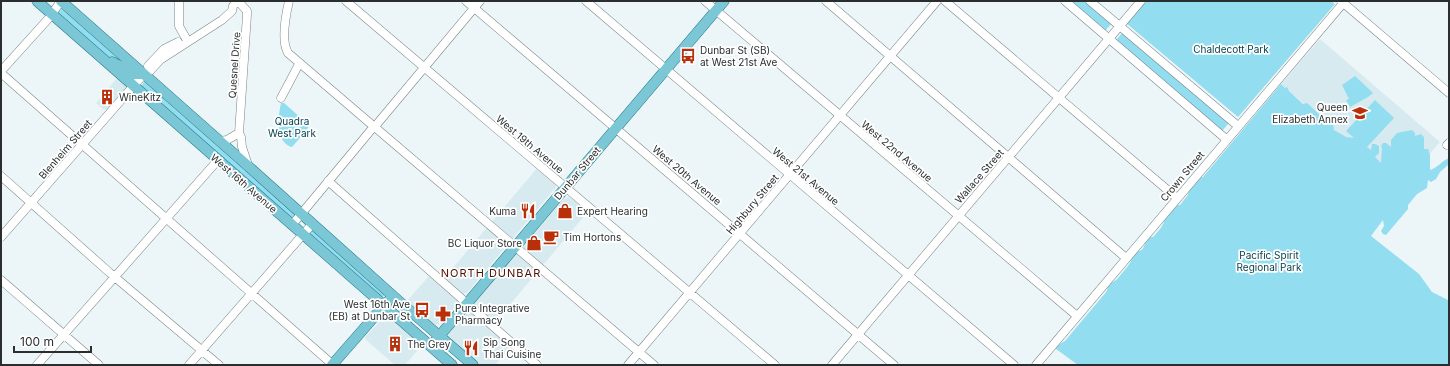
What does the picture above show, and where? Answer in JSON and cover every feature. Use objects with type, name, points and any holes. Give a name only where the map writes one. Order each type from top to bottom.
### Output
[{"type":"main road","name":"West 16th Avenue","points":[[37,1],[452,365]]},
{"type":"main road","name":"West 16th Avenue","points":[[61,1],[220,140],[393,296],[473,365]]},
{"type":"main road","name":"Dunbar Street","points":[[431,346],[724,1]]},
{"type":"main road","points":[[101,58],[134,74],[144,74]]},
{"type":"main road","points":[[332,365],[393,296]]},
{"type":"street","points":[[61,1],[52,14],[2,72],[332,365]]},
{"type":"street","points":[[179,1],[179,26],[186,40]]},
{"type":"street","points":[[289,1],[284,44],[288,53],[299,64],[654,365]]},
{"type":"street","name":"West 19th Avenue","points":[[346,1],[775,365]]},
{"type":"street","name":"West 20th Avenue","points":[[466,1],[894,365]]},
{"type":"street","points":[[292,225],[480,1]]},
{"type":"street","name":"West 21st Avenue","points":[[586,1],[1014,365]]},
{"type":"street","name":"West 22nd Avenue","points":[[705,1],[1077,316]]},
{"type":"street","points":[[826,1],[1126,258]]},
{"type":"street","name":"Highbury Street","points":[[628,365],[937,1]]},
{"type":"street","points":[[945,1],[1177,198]]},
{"type":"street","points":[[1065,1],[1226,139]]},
{"type":"street","points":[[1090,1],[1238,126]]},
{"type":"street","name":"Wallace Street","points":[[832,365],[1141,1]]},
{"type":"street","points":[[1343,2],[1449,93]]},
{"type":"street","name":"Crown Street","points":[[1036,365],[1343,2]]},
{"type":"street","name":"Blenheim Street","points":[[1,237],[83,145],[144,74],[146,68],[164,49],[186,40],[236,3]]},
{"type":"street","name":"Quesnel Drive","points":[[236,3],[247,11],[239,133],[248,166]]},
{"type":"street","points":[[281,98],[299,64]]},
{"type":"street","points":[[220,140],[227,140],[239,133]]},
{"type":"street","points":[[37,365],[218,160]]},
{"type":"street","points":[[1,176],[115,277],[219,365]]},
{"type":"street","points":[[328,181],[538,365]]},
{"type":"street","points":[[189,365],[313,223]]},
{"type":"street","points":[[1,280],[99,365]]},
{"type":"shaded area","name":"Queen Elizabeth Annex","points":[[1320,39],[1440,142],[1401,187],[1281,84]]},
{"type":"shaded area","points":[[118,77],[127,87],[107,110],[103,109],[96,103]]},
{"type":"shaded area","points":[[538,167],[556,184],[556,187],[467,293],[462,294],[445,279],[446,276]]},
{"type":"shaded area","points":[[569,197],[587,211],[586,214],[497,320],[494,321],[477,307],[475,304],[476,302],[565,198]]},
{"type":"shaded area","points":[[429,276],[459,301],[439,325],[432,324],[407,301]]},
{"type":"shaded area","points":[[470,312],[511,347],[495,365],[479,365],[448,338],[449,333],[466,313]]},
{"type":"shaded area","name":"The Grey","points":[[385,316],[391,317],[422,345],[405,365],[395,365],[366,340],[365,337]]},
{"type":"green space","points":[[1070,1],[1087,1],[1112,23],[1105,31]]},
{"type":"green space","name":"Chaldecott Park","points":[[1144,1],[1331,1],[1335,4],[1238,117],[1126,23]]},
{"type":"green space","points":[[59,9],[64,10],[134,71],[111,59],[58,14]]},
{"type":"green space","points":[[1123,32],[1229,123],[1222,131],[1116,40]]},
{"type":"green space","points":[[1355,76],[1373,93],[1350,107],[1346,100],[1349,99],[1342,85]]},
{"type":"green space","points":[[144,82],[149,84],[297,214],[294,217],[289,217],[141,86]]},
{"type":"green space","name":"Pacific Spirit Regional Park","points":[[1281,84],[1285,88],[1287,87],[1289,91],[1303,104],[1307,103],[1320,115],[1321,119],[1325,118],[1333,123],[1334,130],[1346,137],[1354,138],[1346,131],[1375,100],[1394,118],[1367,147],[1371,150],[1372,144],[1379,146],[1379,153],[1375,157],[1381,163],[1381,146],[1383,143],[1386,143],[1391,147],[1391,140],[1397,133],[1412,130],[1415,133],[1415,136],[1421,134],[1424,137],[1424,149],[1428,149],[1430,155],[1430,170],[1449,158],[1449,164],[1440,172],[1436,179],[1431,182],[1428,180],[1427,188],[1417,194],[1408,205],[1408,209],[1386,235],[1381,231],[1384,226],[1383,220],[1371,236],[1419,274],[1432,292],[1448,300],[1449,365],[1078,365],[1056,349],[1056,346],[1065,341],[1107,291],[1110,284],[1126,269],[1135,253],[1142,250],[1148,239],[1153,237],[1160,229],[1165,218],[1165,214],[1176,205],[1180,205],[1188,195],[1189,186],[1198,178],[1203,177]]},
{"type":"green space","name":"Quadra West Park","points":[[281,103],[284,103],[309,125],[291,147],[286,144],[280,134],[279,115]]},
{"type":"green space","points":[[311,230],[315,231],[384,294],[384,296],[381,297],[309,233]]},
{"type":"place","name":"Dunbar St (SB) at West 21st Ave","points":[[688,56]]},
{"type":"place","name":"WineKitz","points":[[107,97]]},
{"type":"place","name":"Queen Elizabeth Annex","points":[[1360,113]]},
{"type":"place","name":"Kuma","points":[[528,211]]},
{"type":"place","name":"Expert Hearing","points":[[565,211]]},
{"type":"place","name":"Tim Hortons","points":[[551,237]]},
{"type":"place","name":"BC Liquor Store","points":[[534,243]]},
{"type":"place","name":"West 16th Ave (EB) at Dunbar St","points":[[422,310]]},
{"type":"place","name":"Pure Integrative Pharmacy","points":[[443,314]]},
{"type":"place","name":"The Grey","points":[[395,344]]},
{"type":"place","name":"Sip Song Thai Cuisine","points":[[471,348]]},
{"type":"district","name":"NORTH DUNBAR","points":[[491,273]]}]
